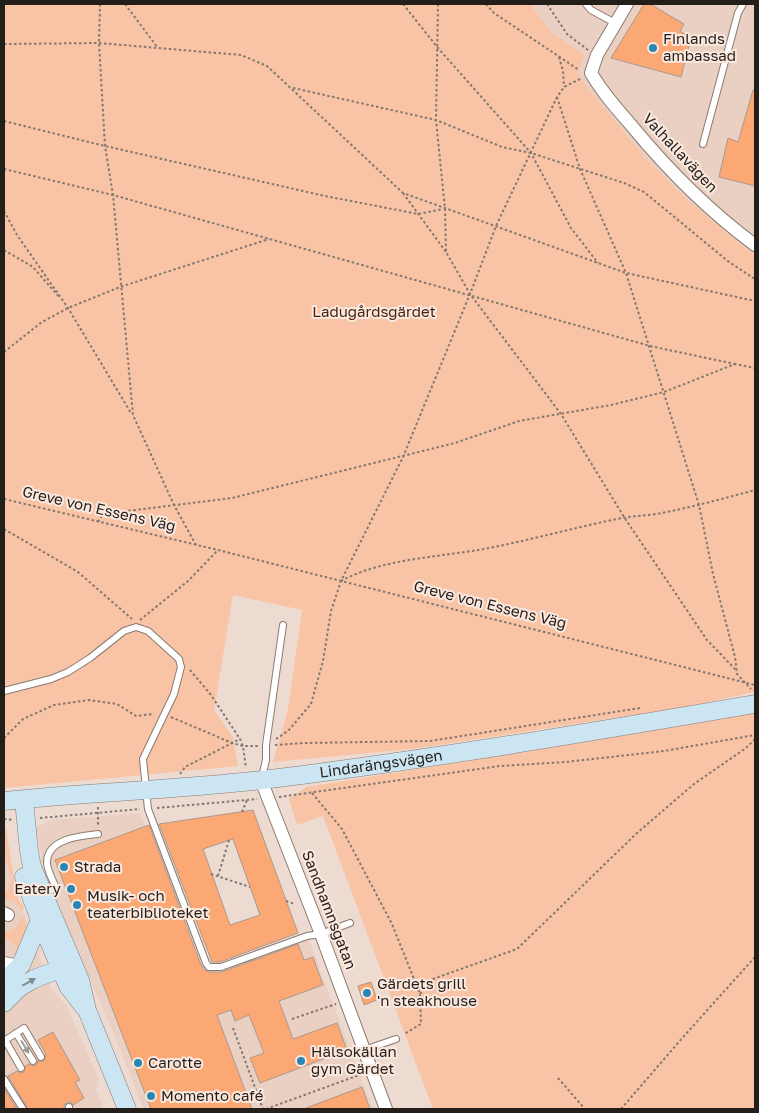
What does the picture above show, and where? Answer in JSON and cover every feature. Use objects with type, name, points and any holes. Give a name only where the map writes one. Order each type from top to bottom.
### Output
[{"type":"street","points":[[591,73],[597,55],[627,4]]},
{"type":"street","name":"Valhallavägen","points":[[591,73],[600,89],[641,138],[694,194],[735,231],[755,245]]},
{"type":"street","name":"Lindarängsvägen","points":[[13,801],[261,780],[418,758],[753,697]]},
{"type":"street","name":"Sandhamnsgatan","points":[[261,780],[386,1109]]},
{"type":"street","points":[[13,801],[59,950]]},
{"type":"street","points":[[13,801],[17,851],[40,920],[67,966],[80,980],[87,1010],[127,1109]]},
{"type":"street","points":[[4,987],[14,965],[40,920]]},
{"type":"street","points":[[14,965],[59,950]]},
{"type":"street","points":[[4,1003],[20,987],[34,979],[67,966]]},
{"type":"lane","points":[[586,4],[591,10],[615,23]]},
{"type":"lane","points":[[703,144],[738,13],[743,4]]},
{"type":"lane","points":[[261,780],[266,760],[266,745],[283,625]]},
{"type":"lane","points":[[4,691],[51,679],[68,672],[90,658],[124,631],[136,627],[148,631],[179,659],[181,667],[174,694],[143,759],[150,814],[206,964],[209,967],[221,967],[307,936],[321,934],[350,923]]},
{"type":"lane","points":[[43,894],[56,888],[47,862],[51,850],[67,838],[98,834]]},
{"type":"lane","points":[[21,1068],[4,1041],[24,1028],[42,1057]]},
{"type":"lane","points":[[16,1033],[33,1061]]},
{"type":"lane","points":[[364,1050],[396,1039]]},
{"type":"lane","points":[[4,1079],[22,1109]]},
{"type":"path","points":[[100,4],[99,43],[105,146],[113,195],[132,415]]},
{"type":"path","points":[[125,4],[158,48]]},
{"type":"path","points":[[403,4],[438,48],[531,153],[571,228],[598,263]]},
{"type":"path","points":[[438,4],[436,120],[445,209],[446,252]]},
{"type":"path","points":[[486,4],[494,13],[576,69],[591,73]]},
{"type":"path","points":[[547,4],[567,34],[597,55]]},
{"type":"path","points":[[4,44],[99,43],[241,55],[267,66],[403,193],[446,252],[470,294],[561,414],[624,517],[707,640],[736,670]]},
{"type":"path","points":[[559,57],[564,87]]},
{"type":"path","points":[[266,745],[288,731],[311,704],[323,661],[331,611],[341,581],[403,457],[496,226],[557,97],[564,87],[591,73]]},
{"type":"path","points":[[290,88],[436,120],[502,147],[531,153],[624,183],[644,192],[729,262],[755,279]]},
{"type":"path","points":[[557,97],[580,169],[626,273],[650,346],[699,505],[713,574],[735,657],[736,674],[746,682],[753,697]]},
{"type":"path","points":[[4,121],[325,196],[418,214],[445,209]]},
{"type":"path","points":[[4,169],[113,195],[270,238],[650,346],[755,368]]},
{"type":"path","points":[[403,193],[626,273],[755,300]]},
{"type":"path","points":[[4,211],[17,235],[68,308],[132,415],[174,505],[196,545]]},
{"type":"path","points":[[4,352],[42,322],[68,308],[120,287],[270,238]]},
{"type":"path","points":[[4,250],[33,267],[68,308]]},
{"type":"path","points":[[98,522],[103,514],[232,498],[403,457],[455,443],[519,421],[611,405],[664,392],[735,364]]},
{"type":"path","points":[[341,581],[356,573],[386,565],[524,542],[624,517],[654,514],[699,505],[755,490]]},
{"type":"path","name":"Greve von Essens Väg","points":[[4,499],[218,550],[755,685]]},
{"type":"path","points":[[4,529],[78,572],[136,623],[188,581],[218,550]]},
{"type":"path","points":[[179,659],[211,695],[240,739],[243,746],[246,768]]},
{"type":"path","points":[[4,738],[23,719],[54,705],[90,700],[117,704],[136,716],[164,715],[243,746],[430,741],[646,707]]},
{"type":"path","points":[[286,796],[500,766],[566,762],[664,751],[755,735]]},
{"type":"path","points":[[180,775],[186,767],[240,739]]},
{"type":"path","points":[[420,994],[430,980],[517,949],[637,833],[694,784],[746,748],[755,739]]},
{"type":"path","points":[[312,793],[342,829],[392,924],[420,994],[421,1024],[396,1039]]},
{"type":"path","points":[[242,812],[247,800]]},
{"type":"path","points":[[98,807],[98,826]]},
{"type":"path","points":[[218,876],[229,840]]},
{"type":"path","points":[[211,874],[250,887]]},
{"type":"path","points":[[286,900],[295,904]]},
{"type":"path","points":[[621,1109],[755,957]]},
{"type":"path","points":[[292,1020],[345,1000]]},
{"type":"path","points":[[233,1028],[264,1109],[372,1070]]},
{"type":"path","points":[[558,1078],[585,1109]]},
{"type":"shaded area","points":[[530,4],[755,4],[755,255],[690,202],[648,161],[583,82],[578,72],[585,55],[551,32]]},
{"type":"shaded area","points":[[140,813],[204,977],[306,939],[310,943],[373,1109],[143,1109],[121,1051],[44,872],[36,827],[50,820]]},
{"type":"shaded area","points":[[4,828],[14,886],[51,989],[66,1005],[99,1079],[96,1090],[104,1109],[4,1109]]},
{"type":"green space","name":"Ladugårdsgärdet","points":[[4,4],[530,4],[551,32],[585,55],[578,72],[583,82],[648,161],[690,202],[755,255],[755,692],[685,707],[412,749],[273,762],[288,709],[302,610],[233,595],[214,710],[233,737],[238,766],[4,788]]},
{"type":"green space","points":[[755,711],[755,1109],[433,1109],[323,816],[297,825],[289,799],[306,787],[561,746]]},
{"type":"green space","points":[[4,824],[15,886],[13,888],[20,904],[22,903],[24,908],[22,910],[16,903],[4,898],[4,893],[11,884],[11,879],[3,849]]},
{"type":"green space","points":[[21,918],[23,918],[29,931],[19,950],[4,936],[4,932],[15,928]]},
{"type":"building","name":"Finlands ambassad","points":[[644,4],[650,4],[684,24],[680,31],[691,38],[681,77],[611,58]]},
{"type":"building","points":[[753,90],[755,90],[755,186],[719,177],[728,138],[738,142]]},
{"type":"building","points":[[253,810],[298,933],[220,962],[212,962],[159,824]],"holes":[[[233,839],[260,915],[230,925],[203,849]]]},
{"type":"building","points":[[149,825],[201,965],[205,970],[209,972],[222,972],[298,944],[304,960],[313,957],[323,985],[279,1001],[293,1039],[337,1023],[347,1050],[260,1083],[250,1058],[264,1053],[249,1015],[235,1021],[231,1010],[217,1015],[252,1109],[151,1109],[55,860]]},
{"type":"building","points":[[371,982],[377,1000],[364,1005],[358,986]]},
{"type":"building","points":[[53,1032],[80,1080],[75,1082],[84,1098],[73,1105],[71,1102],[67,1102],[64,1105],[64,1109],[28,1109],[8,1076],[17,1071],[20,1073],[24,1072],[25,1066],[29,1064],[34,1066],[38,1061],[44,1061],[46,1054],[38,1040]]},
{"type":"building","points":[[362,1087],[370,1109],[306,1109],[306,1108]]},
{"type":"building","points":[[4,1088],[17,1109],[7,1109],[4,1105]]},
{"type":"place","name":"Finlands ambassad","points":[[653,48]]},
{"type":"place","name":"Strada","points":[[64,867]]},
{"type":"place","name":"Eatery","points":[[71,889]]},
{"type":"place","name":"Musik- och teaterbiblioteket","points":[[77,905]]},
{"type":"place","name":"Gärdets grill 'n steakhouse","points":[[367,993]]},
{"type":"place","name":"Hälsokällan gym Gärdet","points":[[301,1061]]},
{"type":"place","name":"Carotte","points":[[138,1063]]},
{"type":"place","name":"Momento café","points":[[151,1096]]}]
